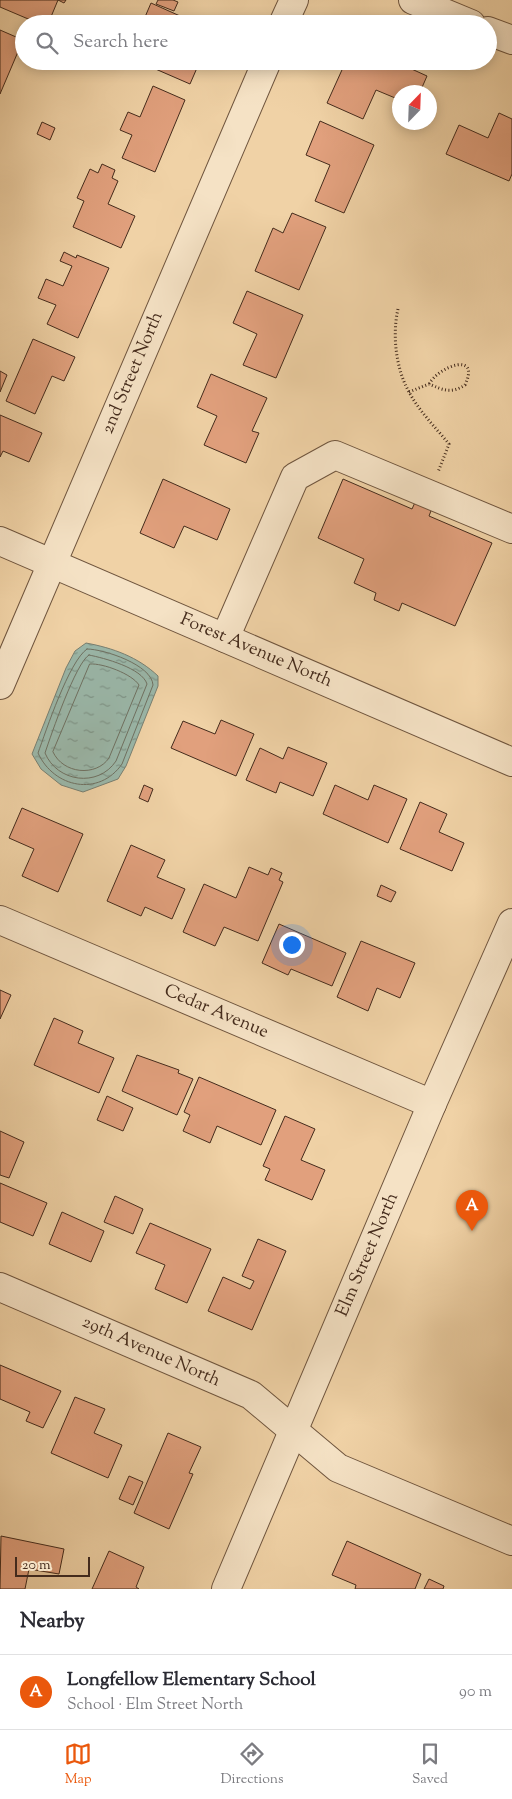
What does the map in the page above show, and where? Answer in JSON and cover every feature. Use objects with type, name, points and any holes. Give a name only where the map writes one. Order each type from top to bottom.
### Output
[{"type":"street","points":[[287,15],[294,0]]},
{"type":"street","points":[[413,0],[449,15]]},
{"type":"street","points":[[497,34],[512,40]]},
{"type":"street","name":"2nd Street North","points":[[0,684],[263,70]]},
{"type":"street","points":[[225,638],[295,477],[335,455],[512,529]]},
{"type":"street","name":"Forest Avenue North","points":[[0,541],[512,762]]},
{"type":"street","name":"Cedar Avenue","points":[[0,920],[432,1104]]},
{"type":"street","name":"Elm Street North","points":[[226,1589],[432,1104],[512,923]]},
{"type":"street","name":"29th Avenue North","points":[[0,1287],[251,1395],[338,1468],[512,1541]]},
{"type":"path","points":[[398,309],[395,324],[396,345],[409,392],[449,444],[429,493]]},
{"type":"path","points":[[409,392],[429,384],[435,375],[454,364],[463,364],[468,368],[469,373],[465,385],[455,392],[449,392],[429,384]]},
{"type":"water","points":[[86,643],[115,651],[134,659],[158,676],[158,686],[126,766],[118,779],[83,792],[61,785],[41,769],[32,754],[66,668],[75,651]]},
{"type":"building","points":[[0,0],[58,0],[52,15],[19,15],[0,7]]},
{"type":"building","points":[[158,0],[178,2],[174,11],[156,4]]},
{"type":"building","points":[[151,3],[178,15],[146,15]]},
{"type":"building","points":[[0,30],[15,37],[15,59],[0,94]]},
{"type":"building","points":[[158,70],[196,70],[190,84]]},
{"type":"building","points":[[342,70],[414,70],[427,76],[423,85],[392,85],[392,97],[376,90],[363,119],[327,103]]},
{"type":"building","points":[[153,86],[185,100],[155,172],[122,158],[132,135],[120,130],[128,112],[140,117]]},
{"type":"building","points":[[499,113],[512,119],[512,174],[509,181],[446,154],[459,125],[488,138]]},
{"type":"building","points":[[320,121],[374,145],[344,213],[315,201],[330,165],[306,155]]},
{"type":"building","points":[[42,122],[55,128],[50,140],[37,134]]},
{"type":"building","points":[[102,164],[115,170],[112,178],[118,181],[108,204],[135,216],[121,248],[73,227],[84,201],[77,198],[90,169],[98,173]]},
{"type":"building","points":[[292,213],[326,227],[299,290],[255,271],[273,228],[283,233]]},
{"type":"building","points":[[64,252],[76,258],[77,255],[109,268],[78,338],[47,324],[56,305],[38,298],[46,279],[63,286],[72,266],[60,261]]},
{"type":"building","points":[[247,291],[303,315],[276,378],[243,365],[257,334],[233,323]]},
{"type":"building","points":[[33,339],[75,357],[64,381],[52,376],[35,414],[6,401]]},
{"type":"building","points":[[0,371],[7,375],[0,392]]},
{"type":"building","points":[[211,374],[267,398],[252,431],[259,433],[246,463],[204,445],[217,416],[197,407]]},
{"type":"building","points":[[0,415],[42,433],[29,462],[3,451],[0,457]]},
{"type":"building","points":[[163,479],[230,509],[217,540],[184,526],[174,548],[140,533]]},
{"type":"building","points":[[343,479],[412,509],[418,496],[434,503],[429,516],[492,543],[455,626],[402,603],[399,611],[374,600],[376,593],[354,583],[364,559],[318,538]]},
{"type":"building","points":[[221,720],[254,734],[236,776],[171,748],[183,721],[215,734]]},
{"type":"building","points":[[288,747],[327,763],[313,796],[280,782],[276,793],[246,780],[260,748],[283,759]]},
{"type":"building","points":[[144,785],[153,789],[148,802],[139,798]]},
{"type":"building","points":[[335,785],[368,800],[374,785],[407,799],[388,843],[323,814]]},
{"type":"building","points":[[420,802],[447,814],[439,832],[464,843],[452,871],[400,849]]},
{"type":"building","points":[[22,808],[83,834],[58,892],[22,876],[34,849],[9,838]]},
{"type":"building","points":[[131,845],[165,860],[157,877],[185,889],[172,919],[145,907],[141,916],[107,901]]},
{"type":"building","points":[[249,867],[268,875],[271,868],[282,873],[279,880],[283,882],[258,941],[224,927],[215,946],[183,932],[204,884],[236,898]]},
{"type":"building","points":[[381,885],[396,892],[391,902],[377,896]]},
{"type":"building","points":[[279,924],[346,953],[332,986],[291,969],[288,975],[262,963]]},
{"type":"building","points":[[361,941],[415,963],[400,998],[377,988],[368,1011],[337,997]]},
{"type":"building","points":[[0,990],[11,995],[0,1019]]},
{"type":"building","points":[[54,1018],[83,1031],[78,1043],[114,1058],[99,1093],[34,1065]]},
{"type":"building","points":[[137,1055],[179,1070],[178,1073],[193,1079],[177,1115],[122,1091]]},
{"type":"building","points":[[199,1077],[276,1110],[261,1145],[217,1126],[210,1143],[183,1131],[190,1115],[184,1112]]},
{"type":"building","points":[[107,1096],[133,1108],[123,1131],[97,1120]]},
{"type":"building","points":[[285,1116],[315,1129],[301,1160],[325,1170],[312,1200],[265,1180],[270,1169],[263,1166]]},
{"type":"building","points":[[0,1131],[24,1142],[9,1178],[0,1175]]},
{"type":"building","points":[[0,1183],[47,1203],[33,1236],[0,1222]]},
{"type":"building","points":[[115,1196],[143,1209],[133,1234],[104,1222]]},
{"type":"building","points":[[62,1212],[104,1231],[91,1262],[49,1244]]},
{"type":"building","points":[[150,1223],[211,1249],[187,1303],[155,1289],[165,1265],[136,1253]]},
{"type":"building","points":[[258,1239],[286,1251],[252,1330],[208,1311],[223,1277],[250,1289],[254,1281],[242,1276]]},
{"type":"building","points":[[0,1365],[61,1391],[43,1428],[26,1421],[30,1412],[0,1399]]},
{"type":"building","points":[[75,1397],[105,1409],[94,1433],[122,1445],[108,1478],[51,1453]]},
{"type":"building","points":[[168,1433],[201,1447],[189,1473],[193,1474],[169,1529],[134,1513]]},
{"type":"building","points":[[129,1476],[143,1482],[133,1505],[119,1499]]},
{"type":"building","points":[[1,1536],[64,1549],[59,1574],[29,1569],[25,1589],[0,1589]]},
{"type":"building","points":[[347,1541],[421,1574],[415,1589],[355,1589],[356,1585],[332,1575]]},
{"type":"building","points":[[109,1551],[144,1567],[136,1587],[139,1589],[92,1589]]},
{"type":"building","points":[[429,1579],[444,1586],[443,1589],[424,1589]]},
{"type":"place","name":"Longfellow Elementary School","points":[[472,1231]]}]
